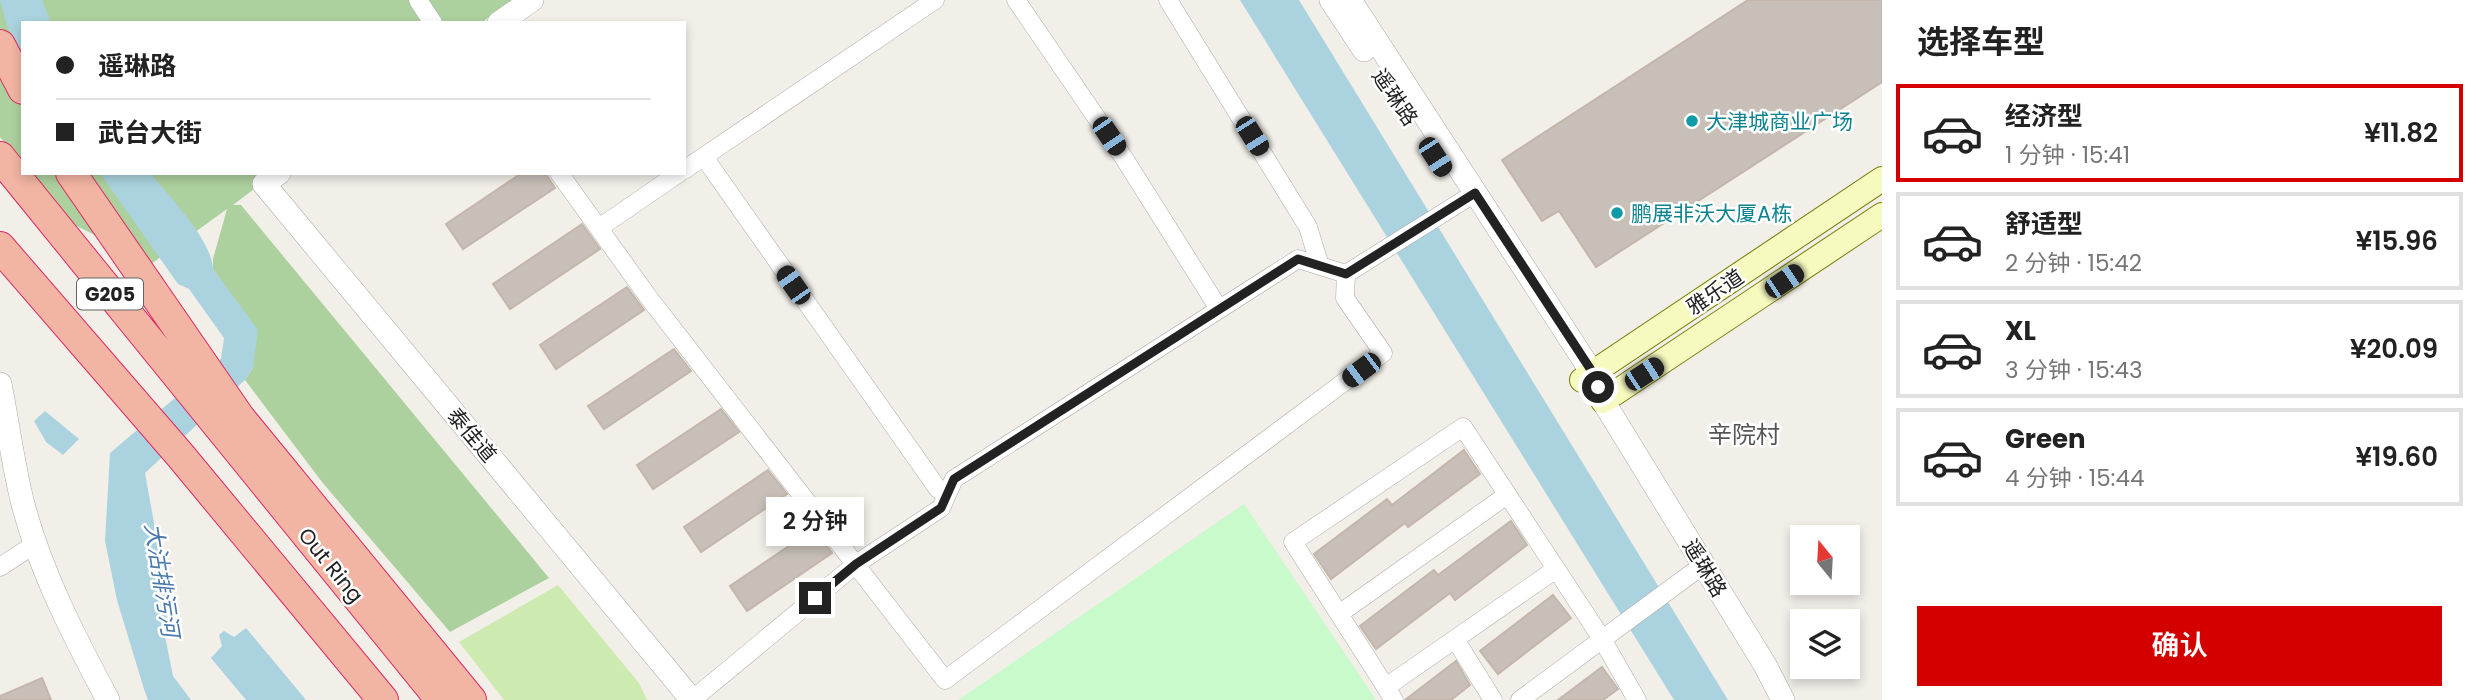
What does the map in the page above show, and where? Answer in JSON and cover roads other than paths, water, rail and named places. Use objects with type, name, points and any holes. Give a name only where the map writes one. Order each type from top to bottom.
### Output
[{"type":"highway","points":[[0,45],[21,85]]},
{"type":"highway","name":"G205","points":[[0,157],[230,425]]},
{"type":"highway","points":[[72,175],[230,425],[471,700]]},
{"type":"highway","name":"G205","points":[[0,247],[180,455],[383,700]]},
{"type":"highway","name":"Out Ring","points":[[230,425],[441,700]]},
{"type":"main road","name":"雅乐道","points":[[1587,377],[1882,179]]},
{"type":"main road","name":"雅乐道","points":[[1604,401],[1882,215]]},
{"type":"street","points":[[418,0],[432,21]]},
{"type":"street","points":[[502,21],[532,0]]},
{"type":"street","points":[[686,169],[935,0]]},
{"type":"street","points":[[1016,0],[1124,158],[1219,309]]},
{"type":"street","points":[[1168,0],[1308,227],[1320,266]]},
{"type":"street","name":"遥琳路","points":[[1339,1],[1604,401],[1783,700]]},
{"type":"street","points":[[704,157],[938,489],[947,494]]},
{"type":"street","name":"泰佳道","points":[[276,175],[264,184],[692,700]]},
{"type":"street","points":[[560,175],[649,298],[945,680],[1383,353],[1345,298],[1346,274]]},
{"type":"street","points":[[599,228],[676,175]]},
{"type":"street","points":[[1346,274],[1469,196]]},
{"type":"street","points":[[692,700],[856,564],[941,508],[954,479],[1298,259],[1346,274]]},
{"type":"street","points":[[0,384],[23,503],[36,544],[77,642],[108,700]]},
{"type":"street","points":[[1556,569],[1455,639],[1390,693],[1293,542],[1463,427],[1556,569],[1608,634],[1637,700]]},
{"type":"street","points":[[1339,614],[1507,495]]},
{"type":"street","points":[[0,567],[36,544]]},
{"type":"street","points":[[1520,700],[1703,565]]},
{"type":"street","points":[[1455,639],[1493,700]]},
{"type":"water","points":[[0,0],[42,0],[50,21],[21,21],[21,50],[7,26]]},
{"type":"water","points":[[1240,0],[1299,0],[1728,700],[1674,700]]},
{"type":"water","name":"大沽排污河","points":[[101,175],[152,175],[198,232],[211,257],[213,269],[258,330],[253,368],[245,380],[145,473],[165,584],[168,610],[164,631],[173,676],[191,700],[148,700],[117,600],[105,541],[110,453],[221,359],[224,338],[189,289],[178,284]]},
{"type":"water","points":[[45,411],[79,439],[63,455],[46,442],[34,421]]},
{"type":"water","points":[[246,628],[306,700],[246,700],[211,658],[222,646],[219,635],[224,631],[234,637]]},
{"type":"place","name":"大津城商业广场","points":[[1692,121]]},
{"type":"place","name":"鹏展非沃大厦A栋","points":[[1617,213]]},
{"type":"district","name":"辛院村","points":[[1744,434]]}]
